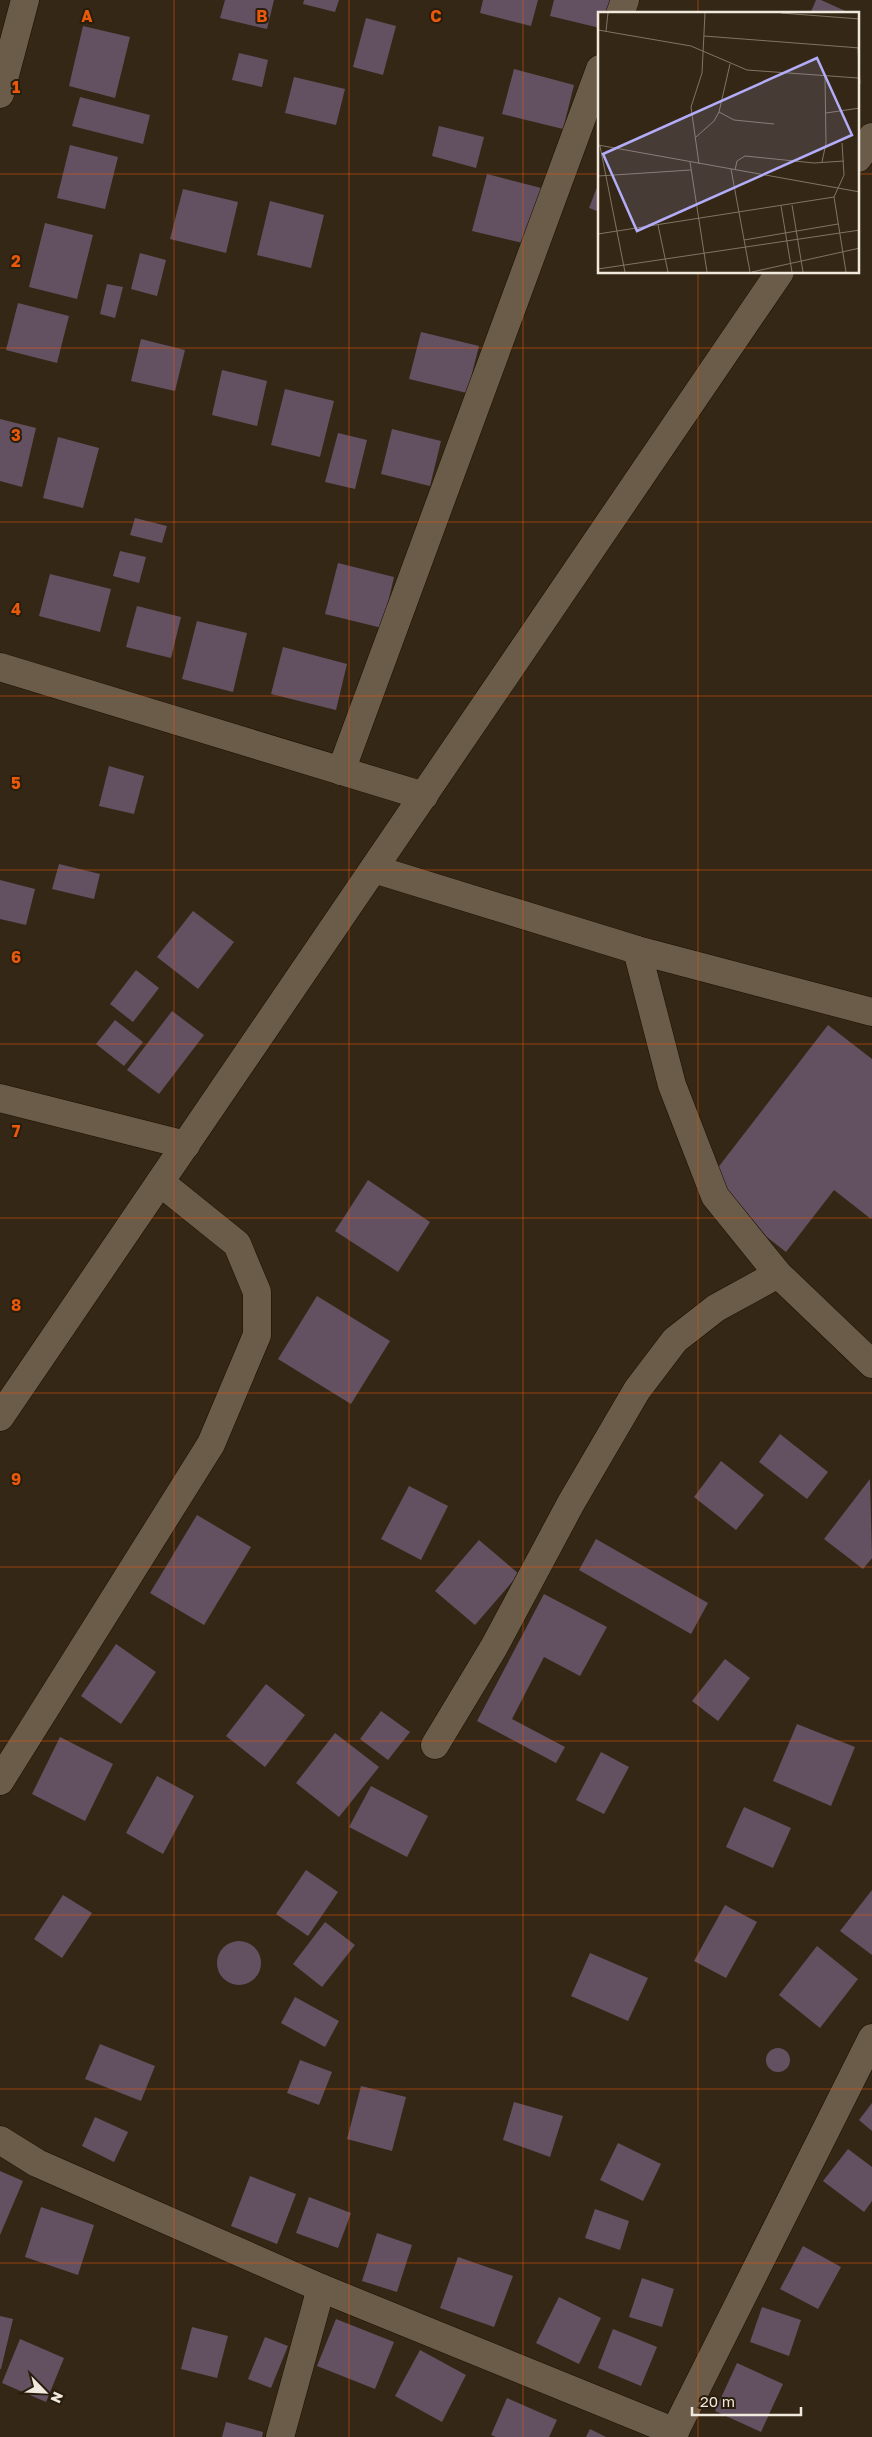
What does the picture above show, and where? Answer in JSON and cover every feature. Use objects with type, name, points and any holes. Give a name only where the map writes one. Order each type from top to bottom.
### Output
[{"type":"street","points":[[0,94],[25,0]]},
{"type":"street","points":[[621,12],[625,0]]},
{"type":"street","points":[[341,771],[598,74]]},
{"type":"street","points":[[860,155],[872,137]]},
{"type":"street","points":[[0,1417],[779,274]]},
{"type":"street","points":[[0,667],[424,796]]},
{"type":"street","points":[[374,869],[637,950],[872,1012]]},
{"type":"street","points":[[637,950],[672,1085],[715,1196],[778,1274],[872,1364]]},
{"type":"street","points":[[0,1098],[186,1145]]},
{"type":"street","points":[[0,1781],[211,1444],[257,1335],[257,1292],[237,1244],[160,1182]]},
{"type":"street","points":[[435,1745],[494,1647],[571,1503],[637,1390],[675,1340],[716,1308],[778,1274]]},
{"type":"street","points":[[0,2140],[37,2163],[321,2288],[673,2434],[872,2038]]},
{"type":"street","points":[[280,2437],[321,2288]]},
{"type":"building","points":[[225,0],[274,0],[267,29],[220,18]]},
{"type":"building","points":[[304,0],[339,0],[335,12],[303,4]]},
{"type":"building","points":[[483,0],[538,0],[531,26],[480,13]]},
{"type":"building","points":[[554,0],[610,0],[607,12],[598,12],[598,28],[550,16]]},
{"type":"building","points":[[816,0],[821,0],[848,12],[811,12]]},
{"type":"building","points":[[366,18],[396,26],[383,75],[353,67]]},
{"type":"building","points":[[83,26],[130,37],[115,98],[69,86]]},
{"type":"building","points":[[239,53],[268,60],[262,87],[232,80]]},
{"type":"building","points":[[514,69],[574,85],[563,129],[502,114]]},
{"type":"building","points":[[294,77],[345,89],[336,125],[285,113]]},
{"type":"building","points":[[80,97],[150,115],[143,144],[72,126]]},
{"type":"building","points":[[439,126],[484,137],[476,168],[432,156]]},
{"type":"building","points":[[70,145],[118,157],[105,209],[57,198]]},
{"type":"building","points":[[487,174],[541,188],[527,244],[472,231]]},
{"type":"building","points":[[598,185],[598,211],[589,208]]},
{"type":"building","points":[[183,189],[238,202],[226,253],[170,239]]},
{"type":"building","points":[[270,201],[324,215],[311,268],[257,255]]},
{"type":"building","points":[[45,223],[93,235],[77,299],[29,287]]},
{"type":"building","points":[[140,253],[166,260],[157,296],[131,289]]},
{"type":"building","points":[[107,284],[123,287],[115,318],[100,314]]},
{"type":"building","points":[[18,303],[69,316],[57,363],[6,350]]},
{"type":"building","points":[[421,332],[479,346],[467,393],[409,379]]},
{"type":"building","points":[[141,339],[185,350],[175,391],[131,381]]},
{"type":"building","points":[[222,370],[267,381],[257,426],[212,415]]},
{"type":"building","points":[[285,389],[334,401],[320,457],[271,445]]},
{"type":"building","points":[[0,419],[36,428],[22,487],[0,481]]},
{"type":"building","points":[[392,429],[441,441],[430,486],[381,474]]},
{"type":"building","points":[[338,433],[367,440],[355,489],[325,482]]},
{"type":"building","points":[[58,437],[99,448],[83,508],[43,498]]},
{"type":"building","points":[[135,518],[167,526],[162,543],[130,535]]},
{"type":"building","points":[[120,551],[146,557],[139,583],[113,576]]},
{"type":"building","points":[[338,563],[394,577],[382,628],[325,614]]},
{"type":"building","points":[[50,574],[111,589],[100,632],[39,616]]},
{"type":"building","points":[[137,606],[181,617],[171,658],[126,647]]},
{"type":"building","points":[[197,621],[247,633],[233,692],[182,679]]},
{"type":"building","points":[[283,647],[347,664],[336,710],[271,694]]},
{"type":"building","points":[[109,766],[144,776],[134,814],[99,806]]},
{"type":"building","points":[[59,864],[100,874],[94,899],[52,889]]},
{"type":"building","points":[[0,880],[35,889],[26,925],[0,919]]},
{"type":"building","points":[[193,911],[234,942],[198,989],[157,957]]},
{"type":"building","points":[[136,970],[159,988],[133,1022],[110,1004]]},
{"type":"building","points":[[172,1011],[204,1035],[159,1094],[127,1070]]},
{"type":"building","points":[[115,1020],[143,1042],[124,1066],[96,1044]]},
{"type":"building","points":[[828,1025],[872,1059],[872,1217],[871,1219],[834,1190],[786,1252],[703,1187]]},
{"type":"building","points":[[368,1180],[430,1222],[398,1272],[335,1231]]},
{"type":"building","points":[[317,1296],[390,1341],[351,1404],[278,1359]]},
{"type":"building","points":[[780,1434],[828,1472],[807,1499],[759,1462]]},
{"type":"building","points":[[721,1461],[764,1495],[736,1530],[694,1497]]},
{"type":"building","points":[[870,1479],[872,1558],[863,1569],[824,1539]]},
{"type":"building","points":[[409,1486],[448,1506],[421,1560],[381,1539]]},
{"type":"building","points":[[197,1515],[251,1547],[204,1625],[150,1593]]},
{"type":"building","points":[[596,1539],[708,1603],[691,1634],[579,1570]]},
{"type":"building","points":[[479,1540],[519,1574],[475,1625],[435,1591]]},
{"type":"building","points":[[544,1594],[607,1627],[580,1676],[544,1657],[512,1719],[565,1747],[556,1763],[477,1721]]},
{"type":"building","points":[[116,1644],[156,1672],[121,1724],[81,1696]]},
{"type":"building","points":[[725,1659],[750,1678],[718,1721],[692,1701]]},
{"type":"building","points":[[266,1684],[305,1715],[265,1767],[226,1736]]},
{"type":"building","points":[[381,1711],[410,1732],[388,1760],[360,1739]]},
{"type":"building","points":[[797,1724],[855,1747],[831,1806],[773,1781]]},
{"type":"building","points":[[335,1733],[379,1767],[339,1817],[296,1783]]},
{"type":"building","points":[[60,1737],[113,1764],[85,1821],[32,1794]]},
{"type":"building","points":[[601,1752],[629,1767],[604,1814],[576,1800]]},
{"type":"building","points":[[157,1776],[194,1796],[163,1854],[126,1833]]},
{"type":"building","points":[[371,1786],[428,1816],[407,1857],[349,1827]]},
{"type":"building","points":[[744,1807],[791,1828],[773,1868],[726,1847]]},
{"type":"building","points":[[306,1870],[338,1892],[308,1936],[276,1914]]},
{"type":"building","points":[[872,1890],[872,1955],[840,1931]]},
{"type":"building","points":[[63,1895],[92,1913],[62,1958],[34,1939]]},
{"type":"building","points":[[725,1905],[757,1922],[726,1978],[694,1961]]},
{"type":"building","points":[[325,1922],[355,1945],[322,1987],[293,1964]]},
{"type":"building","points":[[243,1941],[255,1947],[260,1954],[260,1972],[255,1979],[248,1984],[235,1985],[223,1979],[218,1972],[217,1959],[223,1947],[230,1942]]},
{"type":"building","points":[[817,1946],[858,1979],[820,2028],[779,1995]]},
{"type":"building","points":[[590,1953],[648,1978],[628,2021],[571,1996]]},
{"type":"building","points":[[295,1997],[339,2021],[325,2047],[281,2023]]},
{"type":"building","points":[[100,2044],[155,2066],[141,2101],[85,2079]]},
{"type":"building","points":[[778,2048],[786,2052],[790,2060],[786,2068],[778,2072],[770,2068],[766,2060],[770,2052]]},
{"type":"building","points":[[300,2060],[332,2072],[319,2105],[287,2093]]},
{"type":"building","points":[[361,2086],[406,2097],[392,2151],[347,2139]]},
{"type":"building","points":[[514,2102],[563,2116],[550,2157],[503,2140]]},
{"type":"building","points":[[872,2103],[872,2131],[859,2120]]},
{"type":"building","points":[[95,2117],[128,2132],[114,2162],[82,2146]]},
{"type":"building","points":[[618,2143],[661,2164],[643,2201],[600,2180]]},
{"type":"building","points":[[848,2149],[872,2167],[872,2201],[864,2212],[823,2181]]},
{"type":"building","points":[[0,2171],[23,2181],[0,2235]]},
{"type":"building","points":[[250,2176],[296,2194],[277,2244],[231,2226]]},
{"type":"building","points":[[309,2197],[351,2213],[338,2248],[296,2233]]},
{"type":"building","points":[[41,2207],[94,2225],[78,2275],[25,2257]]},
{"type":"building","points":[[595,2209],[629,2221],[620,2250],[585,2238]]},
{"type":"building","points":[[377,2233],[412,2245],[397,2292],[362,2281]]},
{"type":"building","points":[[803,2246],[841,2267],[818,2309],[780,2289]]},
{"type":"building","points":[[458,2257],[513,2276],[494,2327],[440,2308]]},
{"type":"building","points":[[642,2278],[674,2289],[662,2327],[629,2317]]},
{"type":"building","points":[[559,2297],[601,2318],[579,2364],[536,2343]]},
{"type":"building","points":[[762,2307],[801,2320],[789,2356],[750,2342]]},
{"type":"building","points":[[0,2316],[13,2319],[1,2369],[0,2369]]},
{"type":"building","points":[[336,2319],[394,2342],[375,2389],[317,2366]]},
{"type":"building","points":[[192,2327],[228,2336],[217,2378],[181,2369]]},
{"type":"building","points":[[613,2329],[657,2347],[641,2386],[598,2368]]},
{"type":"building","points":[[265,2337],[288,2346],[271,2388],[248,2379]]},
{"type":"building","points":[[20,2339],[64,2358],[46,2402],[2,2383]]},
{"type":"building","points":[[420,2350],[466,2375],[442,2422],[395,2396]]},
{"type":"building","points":[[737,2363],[783,2384],[761,2432],[715,2411]]},
{"type":"building","points":[[507,2398],[557,2420],[549,2437],[496,2437],[491,2435]]},
{"type":"building","points":[[226,2422],[263,2432],[262,2437],[222,2437]]},
{"type":"building","points":[[590,2429],[606,2437],[586,2437]]}]
